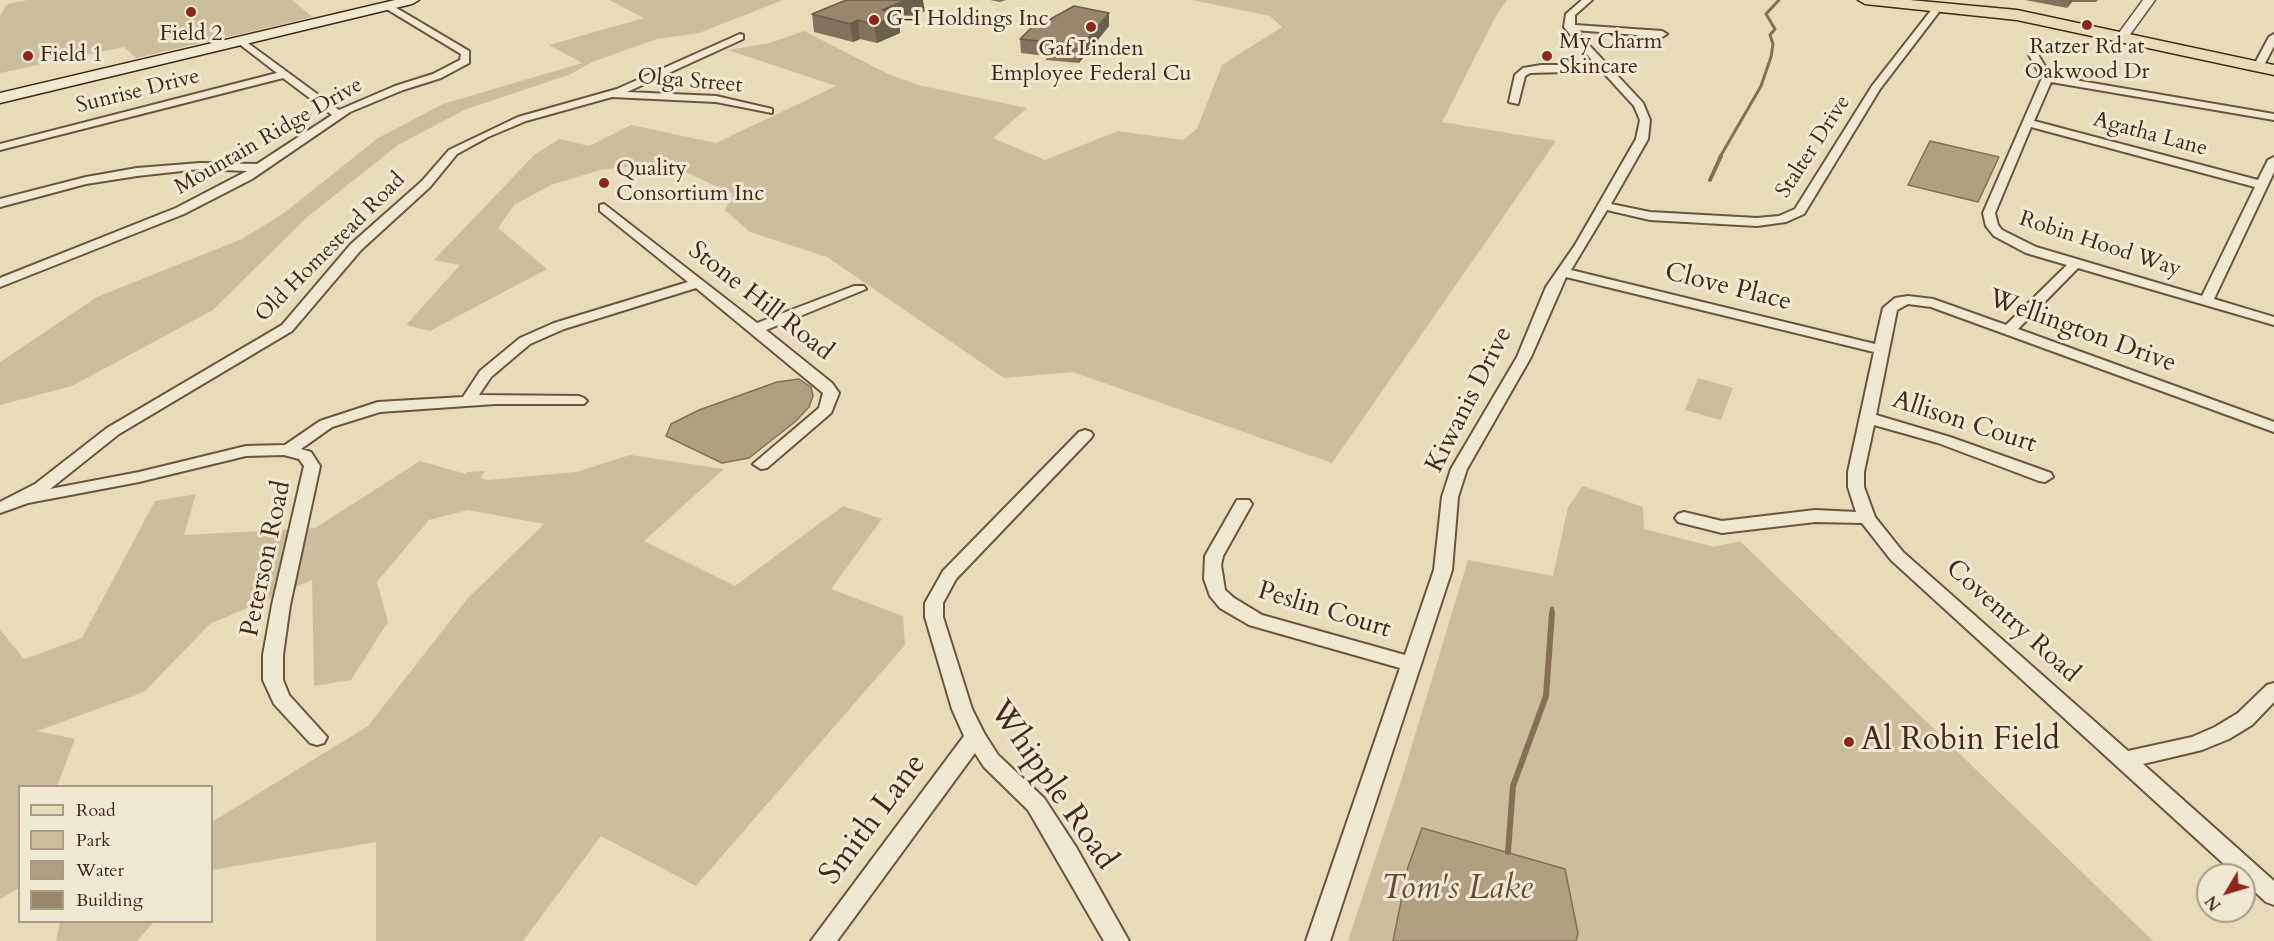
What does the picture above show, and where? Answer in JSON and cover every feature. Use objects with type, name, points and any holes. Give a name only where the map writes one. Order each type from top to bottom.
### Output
[{"type":"main road","points":[[0,98],[412,0]]},
{"type":"main road","points":[[1865,0],[2017,15],[2266,68]]},
{"type":"street","points":[[1588,0],[1571,14],[1569,27],[1662,34]]},
{"type":"street","points":[[2122,37],[2149,1]]},
{"type":"street","name":"Mountain Ridge Drive","points":[[0,283],[49,261],[180,212],[260,168],[338,114],[381,94],[451,70],[467,57],[462,50],[388,6]]},
{"type":"street","name":"Stalter Drive","points":[[1604,206],[1645,215],[1757,222],[1782,219],[1800,211],[1829,160],[1876,88],[1939,6]]},
{"type":"street","name":"Kiwanis Drive","points":[[1318,941],[1443,570],[1450,497],[1456,477],[1524,357],[1542,310],[1642,139],[1645,120],[1632,96],[1575,38],[1569,27]]},
{"type":"street","name":"Old Homestead Road","points":[[0,508],[17,502],[41,488],[66,465],[113,431],[287,328],[356,247],[426,184],[453,152],[484,135],[522,119],[609,95],[740,37]]},
{"type":"street","points":[[2266,68],[2274,37]]},
{"type":"street","points":[[241,41],[338,114]]},
{"type":"street","points":[[2034,55],[2047,78],[2274,117]]},
{"type":"street","points":[[1514,102],[1520,75],[1527,70],[1604,68]]},
{"type":"street","name":"Sunrise Drive","points":[[0,147],[285,74]]},
{"type":"street","name":"Robin Hood Way","points":[[2047,78],[1989,213],[1989,219],[1998,233],[2018,245],[2274,321]]},
{"type":"street","name":"Olga Street","points":[[609,95],[716,99],[768,111]]},
{"type":"street","name":"Agatha Lane","points":[[2028,123],[2262,185]]},
{"type":"street","points":[[2206,301],[2274,160]]},
{"type":"street","points":[[0,203],[86,181],[138,172],[200,166],[260,168]]},
{"type":"street","name":"Stone Hill Road","points":[[604,208],[827,386],[831,393],[826,410],[817,420],[760,464]]},
{"type":"street","points":[[2008,331],[2076,263]]},
{"type":"street","name":"Clove Place","points":[[1563,272],[1882,350]]},
{"type":"street","points":[[468,400],[485,374],[525,341],[559,326],[643,302],[697,282]]},
{"type":"street","points":[[756,329],[859,289]]},
{"type":"street","name":"Wellington Drive","points":[[1887,324],[1893,304],[1918,300],[2274,427]]},
{"type":"street","name":"Coventry Road","points":[[1887,324],[1856,479],[1860,502],[1867,518],[1897,556],[2274,895]]},
{"type":"street","points":[[289,450],[312,432],[360,411],[394,404],[468,400],[579,401]]},
{"type":"street","name":"Allison Court","points":[[1868,418],[1944,441],[2045,477]]},
{"type":"street","name":"Whipple Road","points":[[1085,435],[949,575],[939,589],[934,603],[934,617],[962,709],[975,736],[991,761],[1036,804],[1068,854],[1117,941]]},
{"type":"street","name":"Peterson Road","points":[[17,502],[139,477],[224,455],[267,449],[289,450],[305,455],[312,466],[281,605],[273,680],[281,699],[317,737]]},
{"type":"street","name":"Peslin Court","points":[[1243,504],[1214,556],[1212,566],[1217,592],[1227,603],[1256,620],[1412,664]]},
{"type":"street","points":[[1684,518],[1722,527],[1815,516],[1867,518]]},
{"type":"street","points":[[2125,760],[2195,744],[2222,733],[2245,719],[2274,690]]},
{"type":"street","name":"Smith Lane","points":[[824,941],[975,736]]},
{"type":"green space","points":[[28,0],[292,0],[313,17],[136,58],[124,47],[0,73],[0,16],[7,4]]},
{"type":"green space","points":[[609,0],[783,0],[699,33],[657,39],[592,62],[571,74],[464,110],[398,145],[306,218],[213,310],[72,386],[0,405],[0,362],[97,297],[242,239],[284,213],[378,138],[443,104],[582,63],[549,45],[644,18]]},
{"type":"green space","points":[[1192,0],[1507,0],[1496,16],[1442,122],[1556,141],[1332,463],[1073,372],[1004,378],[827,257],[750,232],[725,210],[733,194],[664,162],[600,170],[551,185],[514,205],[498,228],[547,269],[430,331],[406,325],[460,265],[434,260],[534,155],[559,139],[589,146],[631,125],[716,143],[836,86],[728,50],[770,43],[804,31],[888,74],[918,85],[1027,108],[993,138],[1045,160],[1118,131],[1183,140],[1197,129],[1222,65],[1282,27],[1270,16]]},
{"type":"green space","points":[[1698,378],[1733,388],[1721,420],[1685,410]]},
{"type":"green space","points":[[630,455],[724,469],[644,541],[735,586],[843,506],[882,519],[831,589],[903,616],[905,645],[696,886],[601,836],[523,941],[376,941],[376,842],[213,870],[213,821],[368,726],[468,598],[544,524],[468,510],[429,520],[377,582],[388,622],[351,680],[314,686],[312,580],[210,624],[144,692],[37,731],[75,739],[57,785],[18,785],[18,889],[0,899],[0,630],[24,659],[82,638],[155,501],[196,494],[184,535],[315,528],[420,461],[466,474],[467,472],[485,471],[481,478],[487,480],[576,472]]},
{"type":"green space","points":[[1583,486],[1643,507],[1644,529],[1714,547],[1740,541],[2153,941],[1348,941],[1402,778],[1468,560],[1553,576],[1568,507]]},
{"type":"green space","points":[[60,923],[153,923],[137,941],[56,941]]},
{"type":"water","points":[[1930,141],[1999,157],[1978,202],[1908,185]]},
{"type":"water","points":[[799,379],[811,387],[813,396],[809,407],[796,421],[749,458],[722,463],[666,436],[671,424],[699,410],[777,382]]},
{"type":"water","name":"Tom's Lake","points":[[1422,828],[1565,869],[1578,933],[1576,941],[1393,941],[1408,867]]},
{"type":"building","points":[[846,0],[906,0],[882,10],[898,14],[874,25],[858,20],[850,24],[812,14]]},
{"type":"building","points":[[1074,6],[1109,13],[1079,49],[1045,46],[1048,42],[1020,39],[1037,22],[1045,22]]},
{"type":"waterway","points":[[1720,157],[1761,86],[1771,57],[1773,44],[1770,35],[1775,29],[1766,14],[1779,0]]},
{"type":"waterway","points":[[1710,180],[1721,156]]},
{"type":"waterway","points":[[1508,852],[1513,786],[1546,696],[1552,613]]},
{"type":"place","name":"Field 2","points":[[191,12]]},
{"type":"place","name":"G-I Holdings Inc","points":[[874,20]]},
{"type":"place","name":"Ratzer Rd at Oakwood Dr","points":[[2087,25]]},
{"type":"place","name":"Gaf Linden Employee Federal Cu","points":[[1091,27]]},
{"type":"place","name":"Field 1","points":[[28,56]]},
{"type":"place","name":"My Charm Skincare","points":[[1547,56]]},
{"type":"place","name":"Quality Consortium Inc","points":[[604,183]]},
{"type":"place","name":"Al Robin Field","points":[[1849,742]]}]
